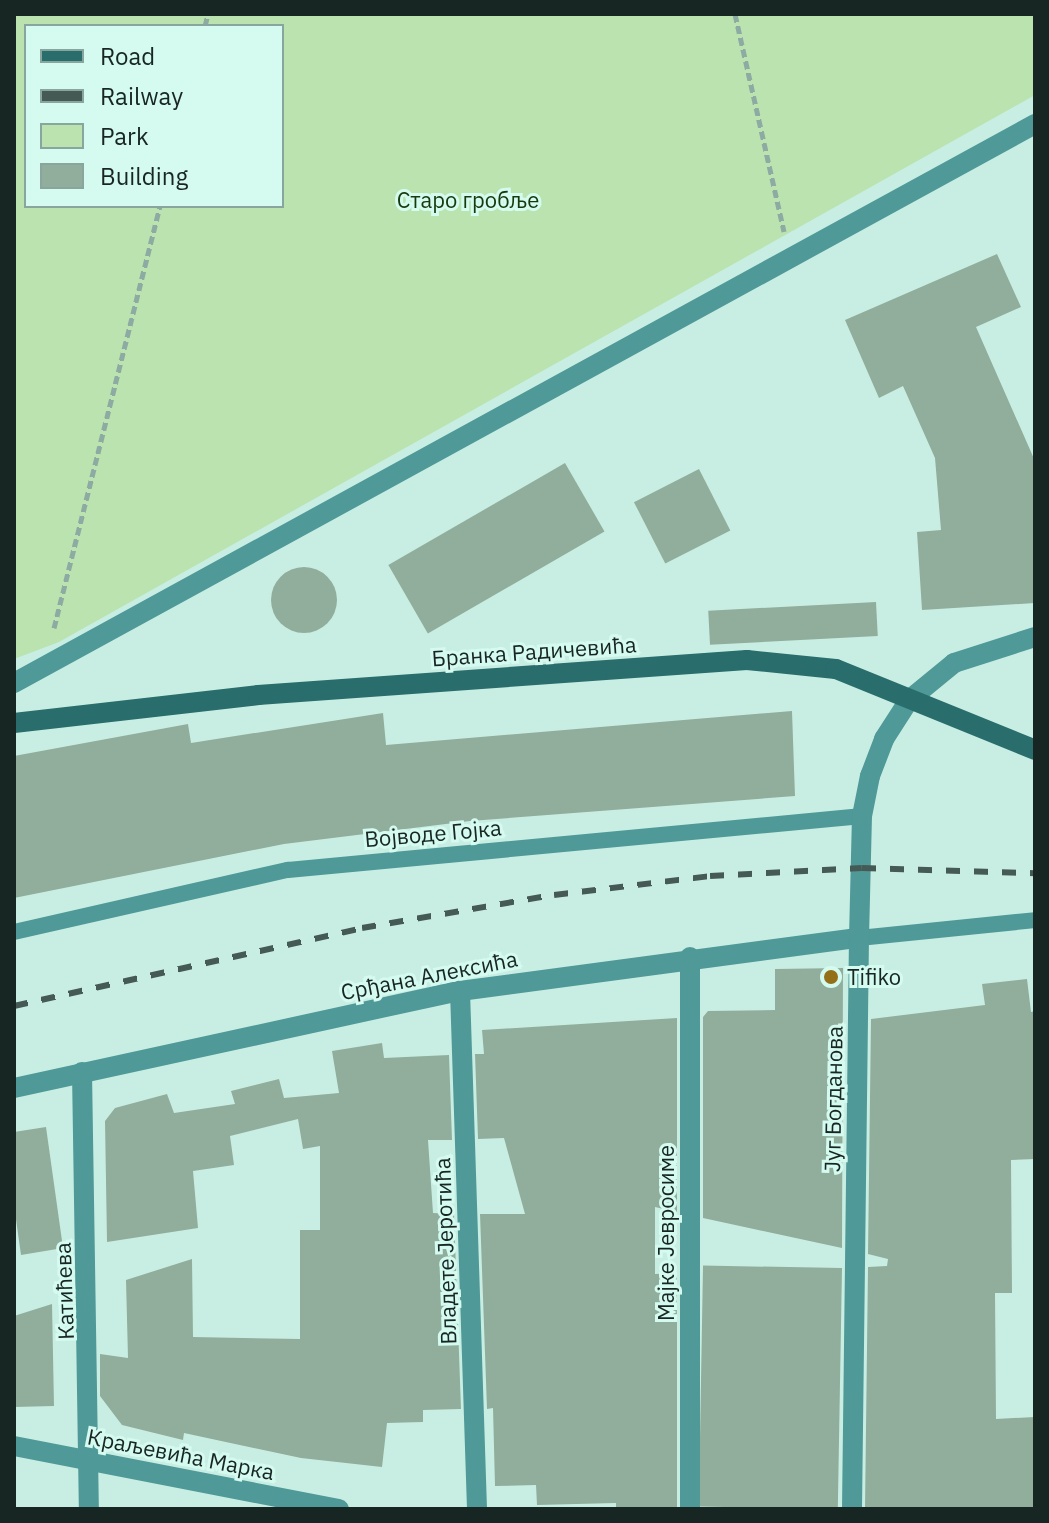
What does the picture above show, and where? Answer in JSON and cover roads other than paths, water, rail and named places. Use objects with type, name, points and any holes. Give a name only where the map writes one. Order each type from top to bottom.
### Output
[{"type":"street","points":[[14,683],[1035,124]]},
{"type":"street","points":[[1035,637],[954,663],[909,700],[1035,750]]},
{"type":"street","name":"Бранка Радичевића","points":[[14,723],[258,695],[747,660],[836,669],[909,700]]},
{"type":"street","name":"Југ Богданова","points":[[852,1509],[862,816],[884,739],[909,700]]},
{"type":"street","name":"Срђана Алексића","points":[[14,1088],[460,991],[690,957],[859,938]]},
{"type":"street","name":"Мајке Јевросиме","points":[[690,957],[690,1509]]},
{"type":"street","name":"Владете Јеротића","points":[[460,991],[477,1509]]},
{"type":"street","name":"Катићева","points":[[82,1072],[92,1461],[89,1509]]},
{"type":"street","name":"Краљевића Марка","points":[[14,1446],[339,1509]]},
{"type":"lane","name":"Војводе Гојка","points":[[14,932],[288,870],[862,816]]},
{"type":"lane","points":[[859,938],[1035,920]]},
{"type":"railway","points":[[14,1006],[362,928],[554,895],[710,876],[862,868],[1035,873]]},
{"type":"place","name":"Tifiko","points":[[831,977]]},
{"type":"park label","name":"Старо гробље","points":[[468,200]]}]
